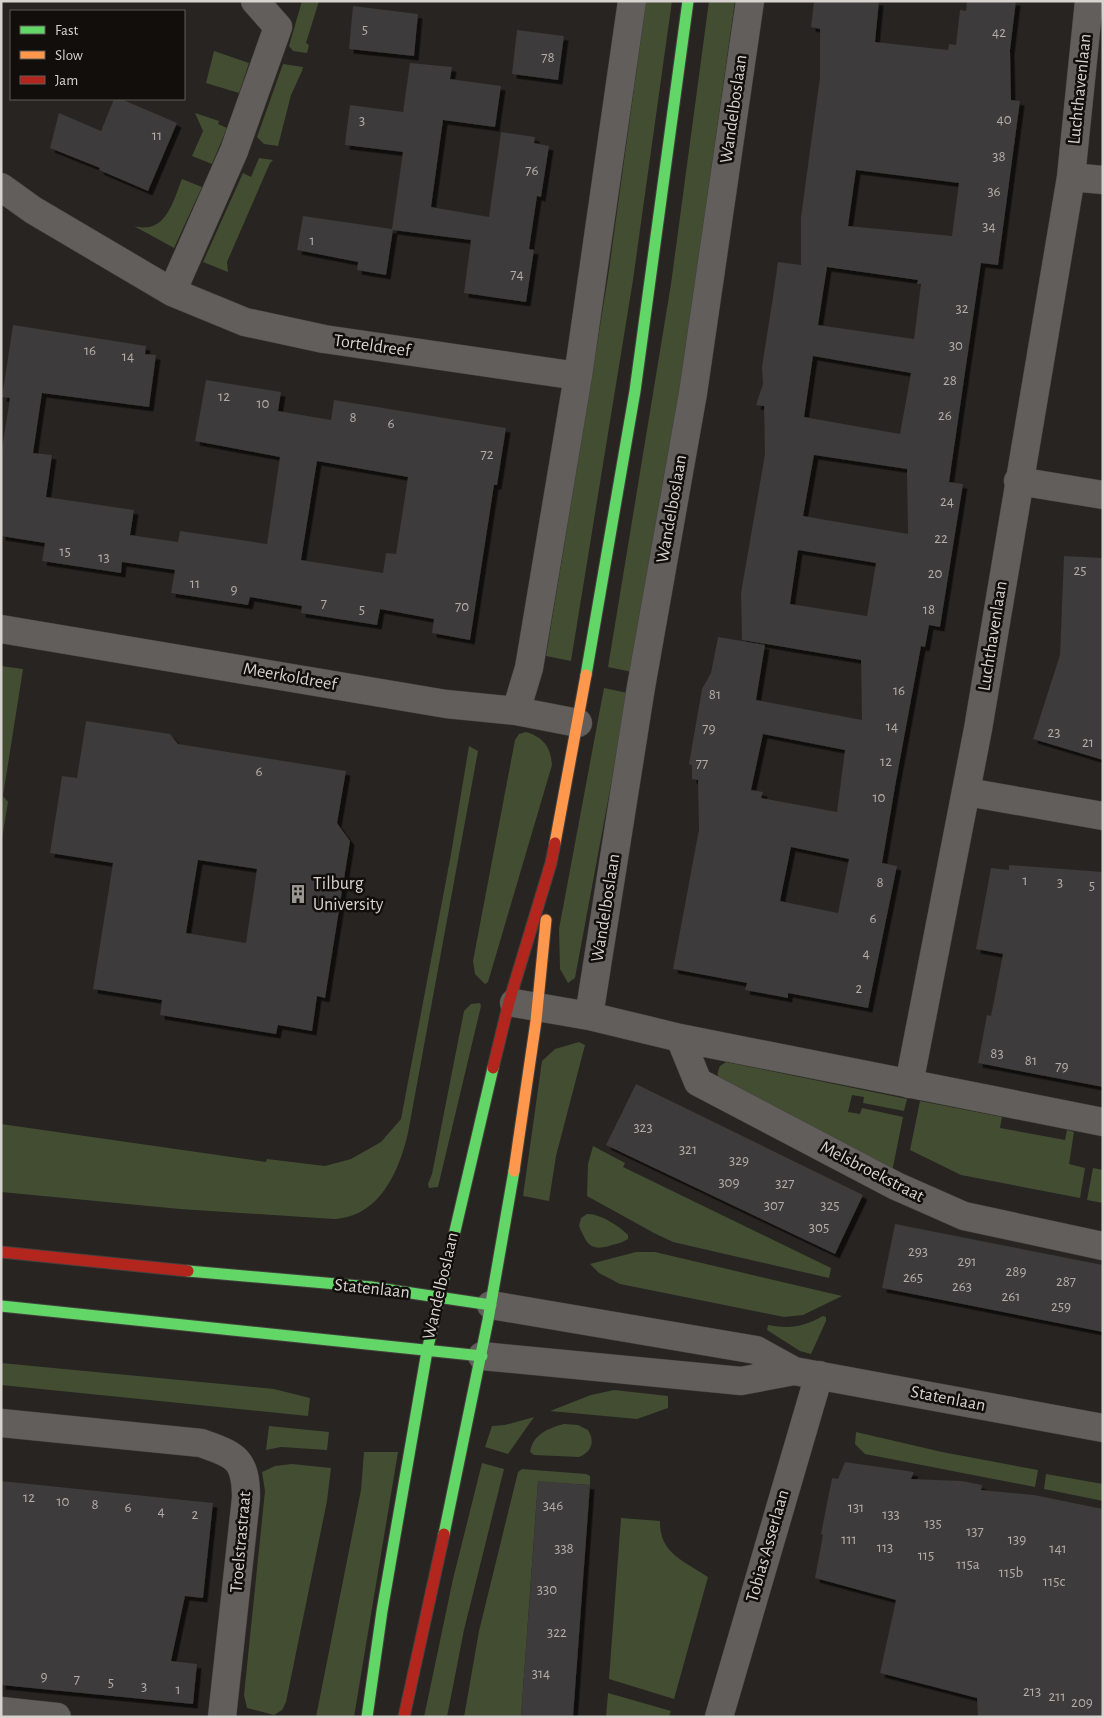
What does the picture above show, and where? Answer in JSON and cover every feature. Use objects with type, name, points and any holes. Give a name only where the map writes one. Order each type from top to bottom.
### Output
[{"type":"street","points":[[172,292],[234,152],[278,27],[255,1]]},
{"type":"street","points":[[516,711],[529,668],[578,376],[632,1]]},
{"type":"street","name":"Wandelboslaan","points":[[367,1717],[382,1611],[427,1351],[509,1002],[551,863],[578,723],[635,391],[688,1]]},
{"type":"street","name":"Wandelboslaan","points":[[589,1016],[643,677],[693,394],[750,1]]},
{"type":"street","name":"Luchthavenlaan","points":[[909,1084],[967,792],[1018,481],[1071,177],[1089,1]]},
{"type":"street","points":[[1071,177],[1103,180]]},
{"type":"street","name":"Torteldreef","points":[[1,187],[33,210],[172,292],[245,322],[324,339],[578,376]]},
{"type":"street","points":[[1018,481],[1103,496]]},
{"type":"street","name":"Meerkoldreef","points":[[1,629],[446,704],[516,711],[578,723]]},
{"type":"street","points":[[967,792],[1103,816]]},
{"type":"street","name":"Wandelboslaan","points":[[404,1717],[482,1356],[512,1184],[539,1007],[551,863]]},
{"type":"street","points":[[509,1002],[589,1016],[680,1038],[1103,1122]]},
{"type":"street","name":"Melsbroekstraat","points":[[680,1038],[698,1082],[896,1186],[964,1216],[1103,1246]]},
{"type":"street","name":"Statenlaan","points":[[1,1252],[286,1281],[371,1287],[491,1305],[756,1350],[806,1373],[1103,1428]]},
{"type":"street","name":"Statenlaan","points":[[1,1306],[742,1382],[806,1373]]},
{"type":"street","name":"Tobias Asserlaan","points":[[719,1717],[806,1373]]},
{"type":"street","name":"Troelstrastraat","points":[[1,1423],[201,1443],[231,1454],[241,1465],[246,1481],[246,1498],[222,1717]]},
{"type":"street","points":[[1,1711],[57,1717]]},
{"type":"green space","points":[[302,1],[319,1],[306,43],[309,45],[307,53],[293,51],[289,46]]},
{"type":"green space","points":[[646,1],[672,1],[633,280],[571,661],[546,656],[608,277]]},
{"type":"green space","points":[[709,1],[735,1],[681,383],[632,672],[608,667],[671,284]]},
{"type":"green space","points":[[214,51],[249,63],[239,93],[206,83]]},
{"type":"green space","points":[[283,64],[303,67],[291,95],[278,146],[264,144],[257,137]]},
{"type":"green space","points":[[195,113],[219,121],[218,124],[227,128],[212,164],[192,156],[203,131]]},
{"type":"green space","points":[[259,158],[273,160],[270,163],[227,262],[228,272],[203,262],[243,173],[251,177]]},
{"type":"green space","points":[[182,179],[202,187],[174,248],[134,226],[154,226],[161,221],[171,206]]},
{"type":"green space","points":[[1,666],[23,669],[3,796],[8,802],[1,844]]},
{"type":"green space","points":[[604,688],[628,693],[575,978],[568,983],[560,969],[559,929]]},
{"type":"green space","points":[[526,732],[537,737],[545,744],[550,753],[552,765],[488,982],[485,984],[475,974],[473,961],[515,740],[519,734]]},
{"type":"green space","points":[[469,746],[478,751],[408,1133],[393,1176],[385,1190],[375,1201],[364,1210],[350,1216],[334,1219],[180,1209],[1,1192],[1,1124],[266,1162],[267,1159],[325,1166],[351,1159],[381,1142],[401,1119],[451,854]]},
{"type":"green space","points":[[480,1003],[481,1006],[438,1187],[429,1188],[428,1184],[432,1174],[464,1011],[471,1004]]},
{"type":"green space","points":[[579,1042],[585,1045],[556,1156],[549,1201],[523,1196],[542,1061],[555,1049]]},
{"type":"green space","points":[[726,1062],[907,1099],[904,1111],[863,1103],[864,1097],[852,1095],[848,1112],[860,1114],[862,1108],[903,1117],[891,1177],[879,1161],[724,1086],[719,1079],[718,1072],[720,1066]]},
{"type":"green space","points":[[920,1101],[1002,1117],[1000,1128],[1065,1140],[1067,1130],[1074,1132],[1069,1164],[1085,1168],[1080,1198],[961,1175],[910,1150]]},
{"type":"green space","points":[[593,1146],[625,1163],[623,1167],[831,1268],[829,1278],[673,1242],[587,1196],[588,1164]]},
{"type":"green space","points":[[1093,1168],[1103,1170],[1103,1203],[1087,1200]]},
{"type":"green space","points":[[587,1214],[603,1218],[620,1228],[628,1235],[628,1239],[605,1247],[594,1247],[587,1242],[579,1226],[581,1218]]},
{"type":"green space","points":[[636,1252],[655,1252],[842,1296],[803,1315],[784,1317],[620,1284],[599,1273],[590,1264]]},
{"type":"green space","points":[[823,1316],[826,1317],[826,1321],[811,1354],[800,1351],[767,1330],[768,1325],[796,1326],[809,1323]]},
{"type":"green space","points":[[1,1363],[274,1389],[310,1398],[308,1416],[1,1385]]},
{"type":"green space","points":[[614,1390],[668,1396],[668,1408],[637,1419],[550,1411],[591,1395]]},
{"type":"green space","points":[[534,1417],[508,1454],[485,1447],[492,1426],[505,1425]]},
{"type":"green space","points":[[564,1424],[578,1425],[588,1430],[592,1442],[587,1452],[579,1457],[534,1455],[530,1452],[538,1436],[547,1430]]},
{"type":"green space","points":[[269,1426],[329,1432],[327,1450],[281,1447],[266,1450]]},
{"type":"green space","points":[[856,1432],[942,1452],[1038,1470],[1035,1487],[865,1454],[855,1444]]},
{"type":"green space","points":[[364,1452],[398,1452],[354,1717],[316,1717],[361,1490]]},
{"type":"green space","points":[[482,1463],[504,1469],[464,1630],[447,1717],[424,1717],[453,1579]]},
{"type":"green space","points":[[292,1464],[331,1468],[327,1501],[286,1702],[282,1710],[274,1715],[247,1708],[244,1695],[265,1491],[262,1472],[275,1466]]},
{"type":"green space","points":[[522,1469],[586,1474],[590,1476],[590,1485],[538,1482],[521,1717],[464,1717],[479,1631],[518,1472]]},
{"type":"green space","points":[[1046,1474],[1103,1484],[1103,1501],[1044,1489]]},
{"type":"green space","points":[[621,1518],[660,1521],[661,1532],[668,1549],[682,1561],[708,1577],[674,1699],[609,1679]]},
{"type":"green space","points":[[608,1693],[671,1711],[669,1717],[606,1717]]},
{"type":"building","points":[[814,1],[879,1],[875,42],[948,50],[949,44],[956,45],[960,10],[966,11],[967,1],[1016,1],[1010,50],[1011,100],[1020,101],[998,265],[981,263],[949,482],[963,484],[940,627],[929,625],[925,647],[921,646],[896,781],[882,863],[897,866],[868,1008],[788,993],[788,998],[745,990],[747,983],[673,969],[699,829],[698,780],[692,779],[692,765],[689,764],[702,689],[711,673],[718,637],[765,645],[756,700],[862,720],[861,660],[742,640],[741,593],[765,454],[764,406],[756,405],[763,384],[762,367],[778,262],[801,265],[801,217],[820,77],[820,29],[811,27]],"holes":[[[856,170],[959,183],[952,236],[848,226]],[[827,267],[918,280],[917,284],[921,284],[914,339],[818,325]],[[813,356],[911,373],[900,434],[804,417]],[[814,455],[907,469],[908,534],[803,516]],[[798,550],[876,563],[867,616],[790,604]],[[763,734],[845,750],[837,812],[761,798],[763,792],[751,790]],[[791,847],[849,859],[838,913],[780,901]]]},
{"type":"building","points":[[353,6],[418,14],[414,56],[349,49]]},
{"type":"building","points":[[517,30],[564,36],[558,80],[512,74]]},
{"type":"building","points":[[410,63],[452,67],[450,79],[501,86],[495,127],[443,120],[431,207],[489,217],[501,132],[535,137],[534,143],[549,146],[541,197],[537,196],[529,249],[534,250],[526,302],[464,293],[471,240],[393,230],[386,275],[357,270],[358,262],[297,250],[303,216],[392,229],[403,152],[345,145],[346,135],[350,105],[403,112]]},
{"type":"building","points":[[114,100],[123,100],[177,123],[148,191],[99,170],[100,168],[50,148],[59,113],[101,131]]},
{"type":"building","points":[[13,325],[146,346],[145,354],[156,355],[149,407],[42,393],[33,453],[52,455],[46,497],[134,510],[130,535],[178,542],[180,531],[267,544],[280,457],[195,441],[206,380],[281,392],[278,411],[331,420],[334,400],[506,428],[497,485],[494,485],[470,640],[432,633],[434,619],[380,609],[377,625],[301,613],[302,606],[250,597],[248,605],[171,593],[175,570],[122,562],[121,573],[42,561],[45,543],[1,536],[1,455],[10,398],[2,397]],"holes":[[[317,461],[408,477],[396,554],[386,553],[383,573],[301,560]]]},
{"type":"building","points":[[1064,556],[1103,558],[1103,760],[1033,739],[1060,655]]},
{"type":"building","name":"Tilburg University","points":[[86,721],[170,734],[178,744],[346,771],[337,823],[350,841],[325,998],[317,996],[312,1031],[278,1025],[276,1034],[160,1015],[162,1000],[93,989],[113,863],[50,853],[62,776],[77,778]],"holes":[[[198,860],[257,869],[246,943],[186,933]]]},
{"type":"building","points":[[1009,865],[1103,872],[1103,1087],[978,1063],[987,1015],[991,1016],[1003,954],[976,949],[991,868],[1009,870]]},
{"type":"building","points":[[636,1084],[863,1195],[835,1254],[606,1145]]},
{"type":"building","points":[[895,1224],[1103,1265],[1103,1332],[882,1288]]},
{"type":"building","points":[[845,1462],[914,1472],[911,1479],[962,1481],[982,1485],[981,1490],[1034,1495],[1103,1509],[1103,1717],[978,1717],[977,1698],[880,1673],[896,1600],[815,1578],[832,1478],[838,1479]]},
{"type":"building","points":[[1,1481],[213,1503],[203,1598],[185,1596],[171,1661],[197,1664],[193,1704],[1,1685]]},
{"type":"building","points":[[538,1481],[590,1485],[573,1717],[521,1717]]},
{"type":"traffic: fast","points":[[586,675],[635,391],[688,1]]},
{"type":"traffic: fast","points":[[367,1717],[382,1611],[427,1351],[493,1068]]},
{"type":"traffic: fast","points":[[444,1534],[488,1320],[514,1171]]},
{"type":"traffic: fast","points":[[188,1271],[371,1287],[491,1305]]},
{"type":"traffic: fast","points":[[1,1306],[482,1356]]},
{"type":"traffic: slow","points":[[555,843],[586,675]]},
{"type":"traffic: slow","points":[[514,1171],[536,1021],[546,920]]},
{"type":"traffic: jam","points":[[493,1068],[509,1002],[551,863],[555,843]]},
{"type":"traffic: jam","points":[[1,1252],[188,1271]]},
{"type":"traffic: jam","points":[[404,1717],[444,1534]]},
{"type":"place","name":"Tilburg University","points":[[298,894]]}]
